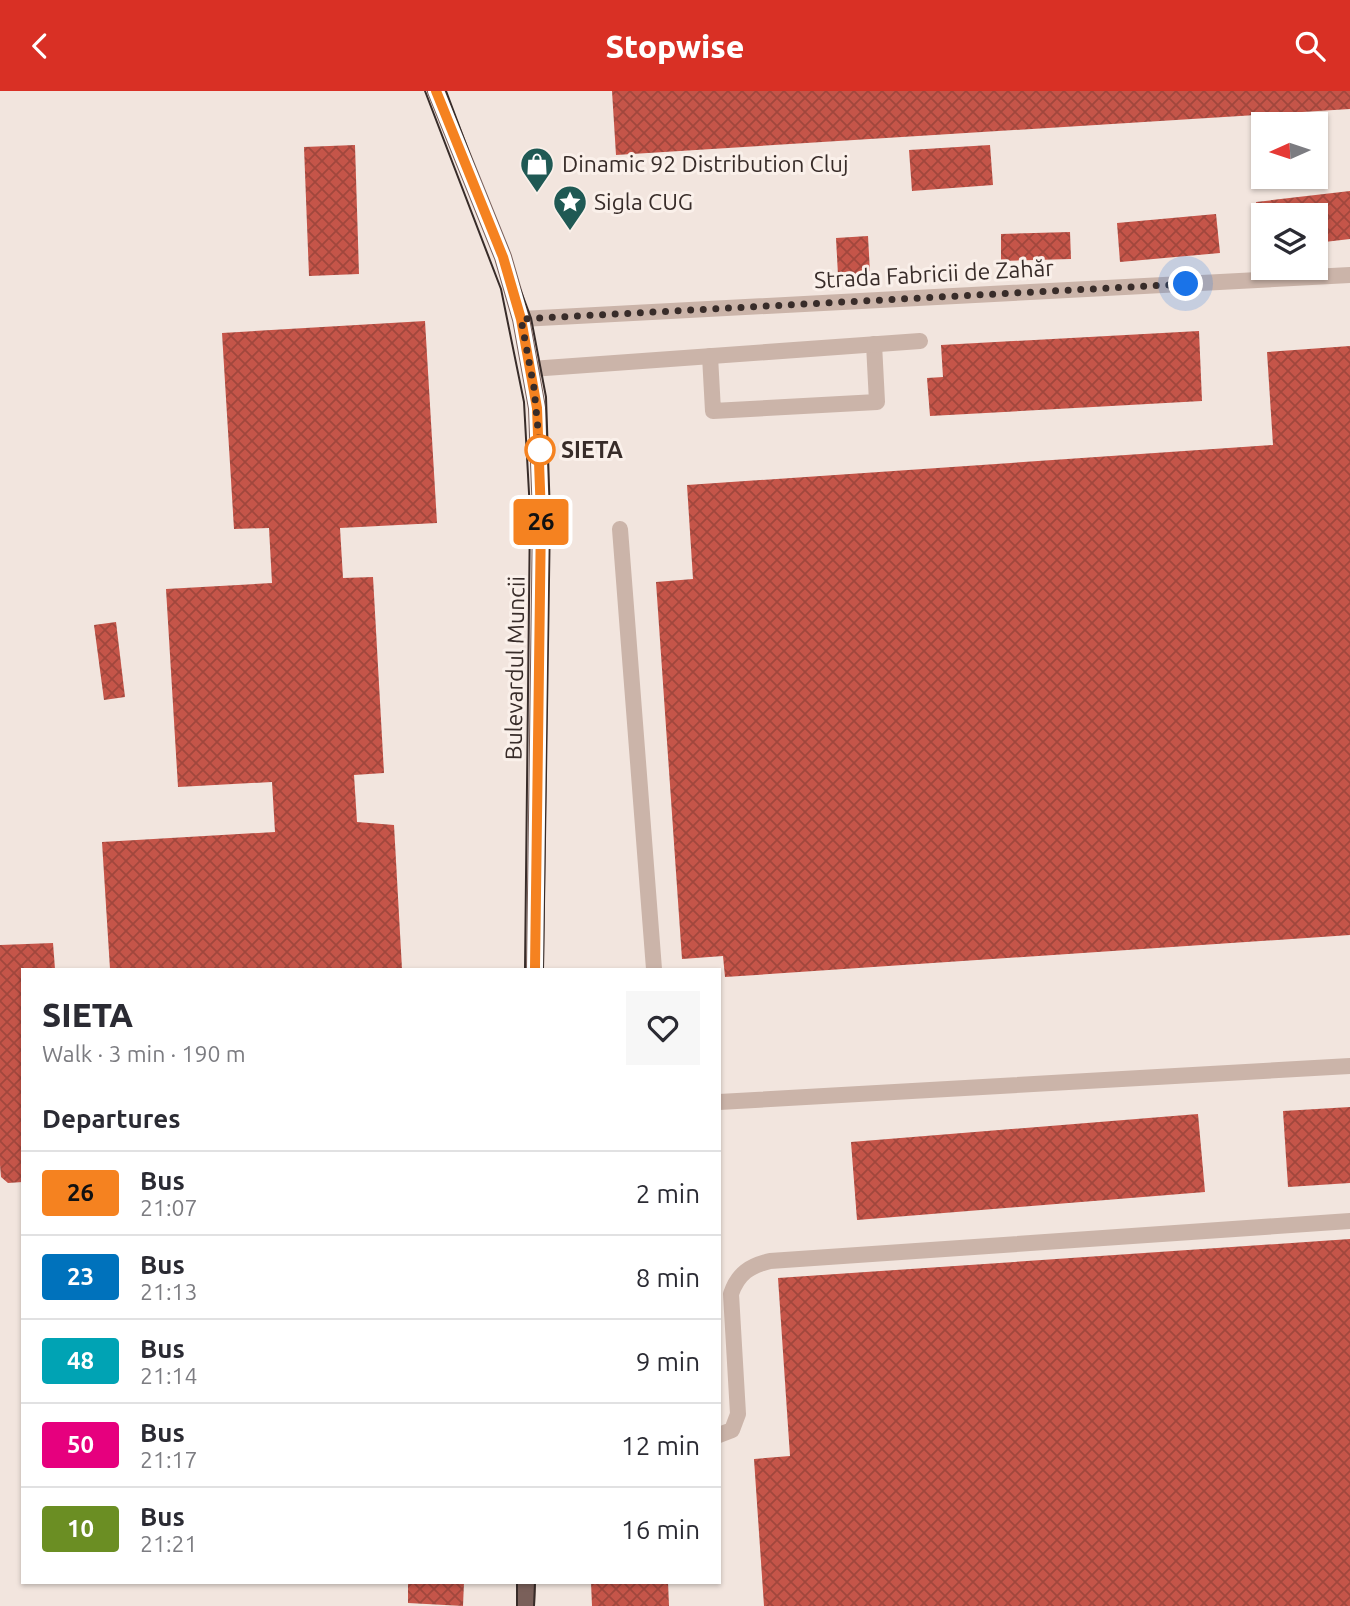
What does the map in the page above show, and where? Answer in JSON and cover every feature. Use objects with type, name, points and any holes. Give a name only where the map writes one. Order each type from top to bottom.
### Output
[{"type":"main road","name":"Bulevardul Muncii","points":[[436,91],[503,257],[521,319],[531,369],[540,450],[541,516],[535,968]]},
{"type":"main road","points":[[526,1606],[527,1584]]},
{"type":"lane","name":"Strada Fabricii de Zahăr","points":[[521,319],[1350,275]]},
{"type":"lane","points":[[531,369],[920,341]]},
{"type":"lane","points":[[710,356],[713,411],[877,402],[874,344]]},
{"type":"lane","points":[[620,529],[654,968]]},
{"type":"lane","points":[[721,1102],[1350,1066]]},
{"type":"lane","points":[[721,1434],[732,1430],[738,1414],[732,1294],[740,1276],[756,1265],[784,1260],[1350,1221]]},
{"type":"building","points":[[612,91],[1350,91],[1350,109],[1251,112],[1251,115],[616,155]]},
{"type":"building","points":[[355,145],[359,274],[309,276],[304,147]]},
{"type":"building","points":[[990,145],[993,185],[912,191],[909,150]]},
{"type":"building","points":[[1350,191],[1350,239],[1328,242],[1328,203],[1256,202]]},
{"type":"building","points":[[1216,214],[1220,253],[1120,262],[1117,223]]},
{"type":"building","points":[[1070,232],[1071,259],[1001,261],[1001,234]]},
{"type":"building","points":[[868,236],[870,273],[838,275],[836,238]]},
{"type":"building","points":[[425,321],[437,523],[340,528],[343,578],[373,577],[384,773],[354,775],[357,822],[394,825],[402,968],[110,968],[102,842],[275,832],[272,782],[178,787],[166,589],[272,583],[269,528],[234,529],[222,333]]},
{"type":"building","points":[[1199,331],[1202,401],[930,416],[927,378],[943,377],[941,345]]},
{"type":"building","points":[[1350,346],[1350,935],[725,977],[723,956],[682,959],[656,582],[693,579],[687,485],[1273,445],[1267,352]]},
{"type":"building","points":[[116,622],[125,697],[104,700],[94,625]]},
{"type":"building","points":[[53,943],[55,968],[21,968],[21,1182],[8,1183],[1,1177],[0,1165],[0,945]]},
{"type":"building","points":[[1350,1107],[1350,1183],[1288,1187],[1283,1111]]},
{"type":"building","points":[[1198,1114],[1205,1192],[857,1220],[851,1142]]},
{"type":"building","points":[[1350,1239],[1350,1606],[764,1606],[754,1459],[790,1456],[778,1278]]},
{"type":"building","points":[[408,1584],[464,1584],[463,1606],[408,1603]]},
{"type":"building","points":[[591,1584],[668,1584],[669,1606],[592,1606]]},
{"type":"tram line","points":[[425,91],[501,289],[524,402],[530,511],[525,968]]},
{"type":"tram line","points":[[446,91],[531,318],[546,397],[550,515],[543,968]]},
{"type":"tram line","points":[[517,1584],[517,1606]]},
{"type":"tram line","points":[[534,1606],[535,1584]]},
{"type":"bus line","name":"26","points":[[436,91],[503,257],[521,319],[537,408],[541,516],[535,968]]},
{"type":"place","name":"Dinamic 92 Distribution Cluj","points":[[537,194]]},
{"type":"place","name":"Sigla CUG","points":[[570,232]]},
{"type":"place","name":"SIETA","points":[[540,450]]},
{"type":"route","points":[[540,450],[537,408],[521,319],[1186,284]]}]
